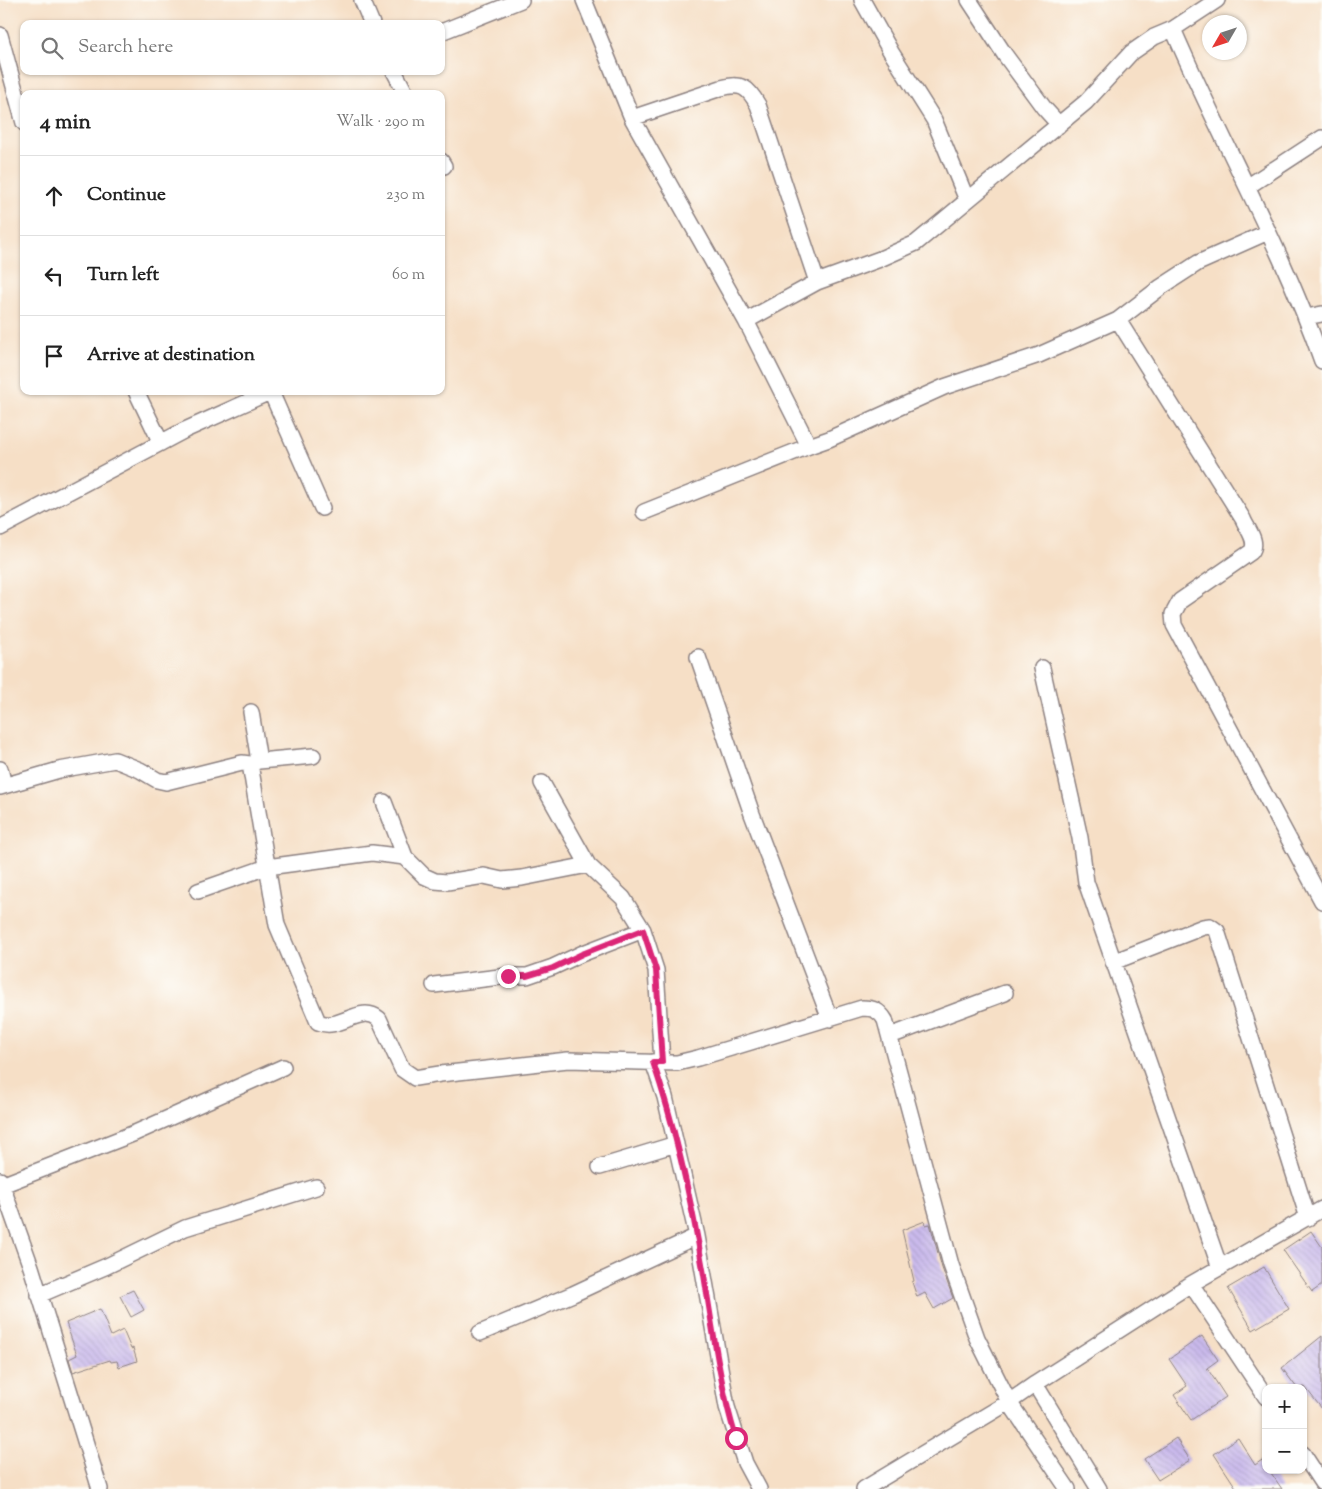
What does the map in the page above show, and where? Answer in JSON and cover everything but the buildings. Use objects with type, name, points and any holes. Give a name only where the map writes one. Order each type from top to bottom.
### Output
[{"type":"street","points":[[362,0],[370,20]]},
{"type":"street","points":[[584,0],[632,118],[746,321],[809,446]]},
{"type":"street","points":[[862,0],[934,120],[967,200]]},
{"type":"street","points":[[969,0],[1005,55],[1058,126]]},
{"type":"street","points":[[746,321],[817,282],[880,259],[916,243],[1086,102],[1130,53],[1154,37],[1173,29],[1217,0]]},
{"type":"street","points":[[445,30],[514,1]]},
{"type":"street","points":[[1173,29],[1268,232],[1306,317],[1322,361]]},
{"type":"street","points":[[0,35],[20,108]]},
{"type":"street","points":[[396,75],[404,90]]},
{"type":"street","points":[[632,118],[731,85],[742,86],[752,95],[758,105],[817,282]]},
{"type":"street","points":[[1247,188],[1322,138]]},
{"type":"street","points":[[644,512],[809,446],[830,440],[944,387],[1039,355],[1118,320],[1161,287],[1198,263],[1268,232]]},
{"type":"street","points":[[1306,317],[1322,314]]},
{"type":"street","points":[[1118,320],[1242,520],[1254,543],[1254,548],[1251,552],[1180,601],[1173,614],[1174,625],[1322,902]]},
{"type":"street","points":[[138,395],[162,442]]},
{"type":"street","points":[[0,528],[185,430],[260,395]]},
{"type":"street","points":[[265,395],[322,508]]},
{"type":"street","points":[[698,657],[752,814],[830,1019]]},
{"type":"street","points":[[1042,668],[1080,838],[1086,882],[1220,1268]]},
{"type":"street","points":[[251,712],[267,867],[277,925],[318,1022],[331,1025],[366,1012],[374,1015],[379,1019],[402,1069],[414,1078],[568,1060],[677,1063],[862,1008],[873,1008],[880,1012],[885,1020],[890,1036],[951,1265],[976,1338],[1010,1402],[1068,1489]]},
{"type":"street","points":[[0,770],[2,786],[59,770],[115,760],[140,770],[157,780],[166,782],[242,763],[313,756]]},
{"type":"street","points":[[542,783],[588,865],[623,898],[643,930],[656,970],[658,1062],[697,1236],[727,1407],[745,1463],[759,1489]]},
{"type":"street","points":[[384,802],[405,857],[424,876],[434,881],[447,882],[484,876],[502,880],[522,878],[588,865]]},
{"type":"street","points":[[198,890],[267,867],[372,853],[405,857]]},
{"type":"street","points":[[874,1486],[1010,1402],[1191,1284],[1318,1213],[1217,931],[1210,926],[1203,927],[1113,962]]},
{"type":"street","points":[[434,985],[508,976],[527,976],[553,968],[582,954],[643,930]]},
{"type":"street","points":[[890,1036],[1005,993]]},
{"type":"street","points":[[100,1489],[39,1294],[1,1182],[135,1133],[283,1068]]},
{"type":"street","points":[[600,1168],[676,1144]]},
{"type":"street","points":[[39,1294],[107,1266],[185,1228],[316,1187]]},
{"type":"street","points":[[480,1333],[574,1294],[697,1236]]},
{"type":"street","points":[[1191,1284],[1262,1391]]},
{"type":"street","points":[[1035,1384],[1099,1489]]},
{"type":"street","points":[[1307,1460],[1322,1483]]},
{"type":"route","points":[[508,976],[527,976],[553,968],[582,954],[643,930],[656,970],[662,1062],[653,1062],[665,1097],[697,1236],[727,1407],[736,1438]]}]
